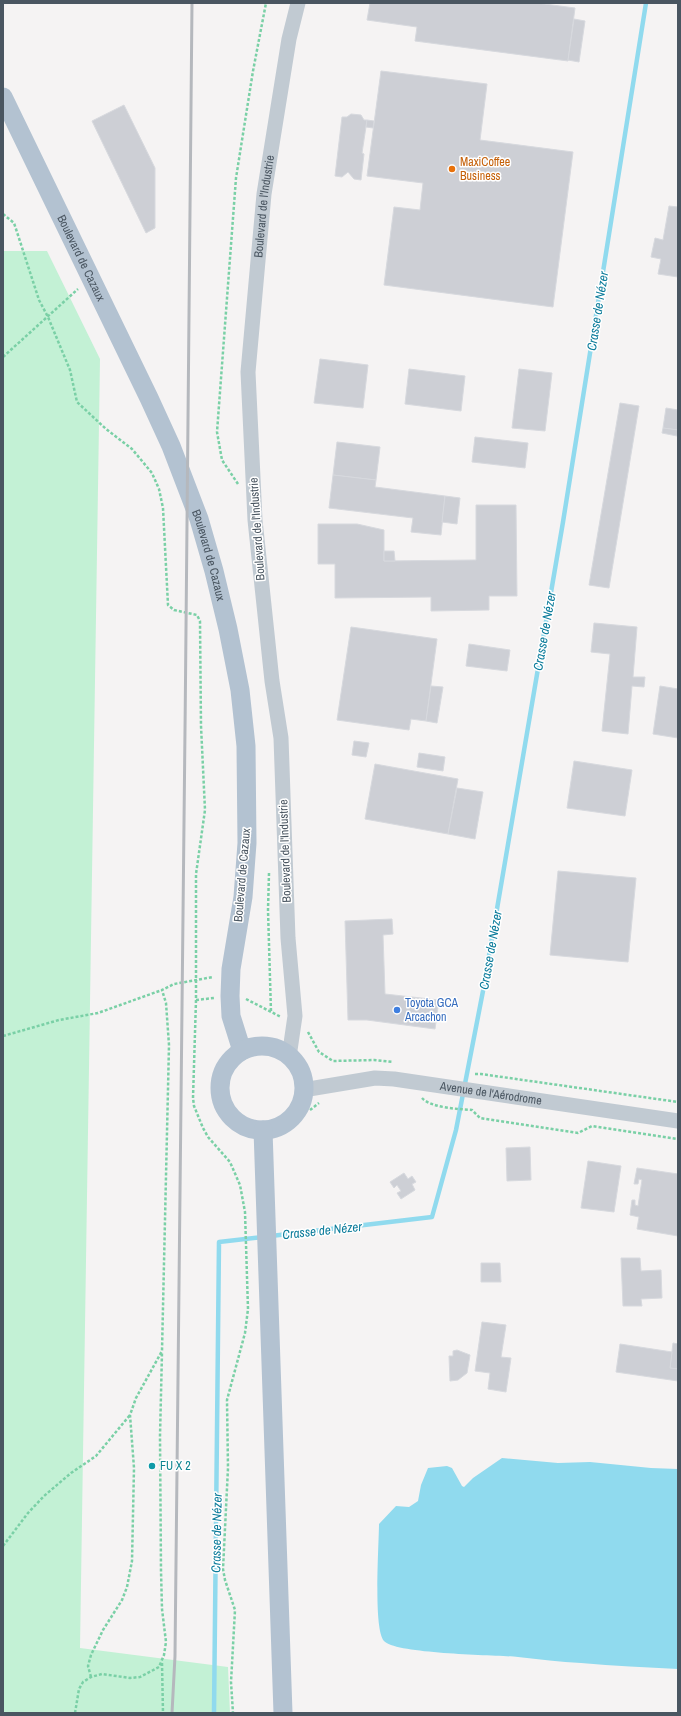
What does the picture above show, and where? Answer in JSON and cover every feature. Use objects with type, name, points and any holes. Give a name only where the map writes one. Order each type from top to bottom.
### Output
[{"type":"main road","name":"Boulevard de Cazaux","points":[[3,97],[150,398],[188,488],[199,519],[214,571],[228,629],[240,690],[246,746],[247,836],[243,897],[230,976],[231,1016],[242,1051]]},
{"type":"main road","points":[[254,1047],[267,1047],[279,1050],[289,1057],[297,1066],[302,1078],[303,1090],[301,1102],[295,1113],[286,1122],[276,1128],[263,1130],[249,1128],[236,1122],[227,1112],[221,1099],[220,1085],[223,1071],[231,1059],[242,1051],[254,1047]]},
{"type":"main road","points":[[263,1130],[283,1713]]},
{"type":"street","name":"Boulevard de l'Industrie","points":[[289,1057],[295,1025],[288,938],[281,738],[271,673],[256,527],[248,372],[264,194],[289,40],[298,3]]},
{"type":"street","name":"Avenue de l'Aérodrome","points":[[303,1090],[375,1078],[457,1088],[678,1121]]},
{"type":"path","points":[[3,214],[14,223],[39,300],[48,317],[70,370],[77,402],[106,430],[132,449],[152,473],[159,489],[163,508],[168,605],[174,610],[197,615],[200,621],[201,726],[205,810],[196,874],[194,1106],[208,1137],[230,1162],[237,1176],[242,1194],[246,1219],[247,1322],[227,1400],[228,1468],[223,1569],[235,1610],[231,1682],[233,1713]]},
{"type":"path","points":[[3,357],[90,277]]},
{"type":"path","points":[[3,1036],[47,1023],[98,1013],[162,990],[174,984],[196,979],[230,976]]},
{"type":"path","points":[[162,990],[166,1003],[169,1044],[160,1436],[162,1609],[166,1642],[162,1662],[163,1713]]},
{"type":"path","points":[[271,1012],[308,1032],[319,1052],[333,1061],[374,1060],[396,1063]]},
{"type":"path","points":[[472,1075],[481,1074],[678,1102]]},
{"type":"path","points":[[418,1094],[426,1103],[472,1110],[480,1118],[578,1133],[592,1126],[678,1139]]},
{"type":"path","points":[[310,1110],[321,1102]]},
{"type":"path","points":[[3,1546],[28,1513],[44,1496],[71,1473],[96,1456],[130,1415],[136,1398],[162,1351]]},
{"type":"path","points":[[91,1677],[88,1666],[93,1650],[103,1630],[122,1600],[127,1587],[131,1568],[134,1468],[130,1415]]},
{"type":"path","points":[[74,1713],[79,1689],[83,1682],[91,1677],[102,1674],[130,1678],[140,1677],[153,1671],[162,1662]]},
{"type":"green space","points":[[3,251],[47,251],[100,359],[80,1648],[228,1667],[230,1713],[3,1713]]},
{"type":"water","points":[[502,1458],[558,1463],[590,1462],[678,1469],[678,1669],[425,1651],[406,1649],[384,1641],[381,1633],[378,1604],[379,1524],[396,1506],[409,1507],[418,1501],[421,1485],[428,1468],[447,1466],[452,1468],[464,1487],[473,1478]]},
{"type":"building","points":[[370,3],[537,3],[575,8],[568,61],[415,41],[417,27],[367,20]]},
{"type":"building","points":[[574,19],[585,21],[579,62],[568,60]]},
{"type":"building","points":[[381,71],[487,84],[480,140],[573,152],[553,307],[384,285],[394,207],[420,210],[423,183],[367,176]]},
{"type":"building","points":[[124,105],[155,168],[155,228],[146,233],[92,121]]},
{"type":"building","points":[[351,114],[361,115],[364,120],[367,120],[362,153],[364,154],[361,180],[354,179],[348,172],[342,177],[335,176],[342,117],[347,117]]},
{"type":"building","points":[[367,120],[374,121],[373,128],[366,127]]},
{"type":"building","points":[[669,206],[678,207],[678,277],[658,274],[661,259],[651,257],[655,238],[663,240]]},
{"type":"building","points":[[320,359],[368,365],[363,408],[314,403]]},
{"type":"building","points":[[409,369],[465,376],[461,411],[405,404]]},
{"type":"building","points":[[519,369],[552,373],[545,431],[512,428]]},
{"type":"building","points":[[620,403],[639,406],[609,588],[589,585]]},
{"type":"building","points":[[666,408],[678,410],[678,430],[663,428]]},
{"type":"building","points":[[663,428],[678,430],[677,436],[662,433]]},
{"type":"building","points":[[475,437],[528,443],[525,468],[472,462]]},
{"type":"building","points":[[337,442],[380,447],[376,480],[333,475]]},
{"type":"building","points":[[333,475],[376,480],[375,487],[445,496],[441,535],[411,532],[413,518],[329,508]]},
{"type":"building","points":[[445,496],[460,498],[457,524],[442,522]]},
{"type":"building","points":[[476,505],[516,505],[517,596],[489,596],[489,610],[431,611],[431,597],[335,598],[335,564],[318,564],[318,524],[357,524],[384,530],[384,561],[476,560]]},
{"type":"building","points":[[384,551],[394,551],[395,561],[384,561]]},
{"type":"building","points":[[594,623],[637,627],[633,677],[645,677],[644,687],[632,686],[628,734],[602,731],[610,654],[591,652]]},
{"type":"building","points":[[351,627],[437,639],[426,721],[411,719],[409,730],[337,720]]},
{"type":"building","points":[[469,644],[510,650],[507,671],[466,666]]},
{"type":"building","points":[[431,686],[443,687],[437,723],[426,721]]},
{"type":"building","points":[[660,686],[678,689],[678,738],[653,734]]},
{"type":"building","points":[[354,741],[369,743],[366,757],[352,755]]},
{"type":"building","points":[[419,753],[445,757],[443,771],[417,767]]},
{"type":"building","points":[[574,761],[632,770],[625,816],[567,808]]},
{"type":"building","points":[[375,764],[458,779],[448,834],[365,819]]},
{"type":"building","points":[[457,788],[483,792],[475,839],[448,834]]},
{"type":"building","points":[[558,871],[636,878],[628,962],[550,955]]},
{"type":"building","points":[[392,919],[393,934],[383,935],[385,994],[439,1000],[435,1029],[367,1020],[348,1020],[345,921]]},
{"type":"building","points":[[530,1147],[531,1180],[507,1181],[506,1148]]},
{"type":"building","points":[[588,1161],[621,1166],[614,1212],[581,1208]]},
{"type":"building","points":[[637,1168],[678,1174],[678,1236],[637,1229],[639,1217],[630,1215],[632,1200],[635,1200],[635,1205],[638,1206],[642,1180],[639,1179],[638,1184],[634,1184]]},
{"type":"building","points":[[404,1173],[408,1179],[412,1176],[416,1182],[412,1184],[415,1190],[401,1199],[397,1193],[401,1191],[397,1185],[394,1188],[390,1182]]},
{"type":"building","points":[[621,1258],[640,1258],[641,1271],[661,1270],[662,1298],[641,1299],[642,1306],[623,1306]]},
{"type":"building","points":[[481,1263],[500,1263],[501,1282],[481,1282]]},
{"type":"building","points":[[482,1322],[506,1325],[501,1357],[511,1358],[506,1392],[488,1389],[490,1373],[475,1371]]},
{"type":"building","points":[[673,1343],[678,1344],[678,1369],[670,1368]]},
{"type":"building","points":[[620,1344],[672,1352],[670,1368],[678,1369],[678,1381],[616,1372]]},
{"type":"building","points":[[457,1350],[470,1355],[467,1373],[458,1380],[450,1381],[449,1356],[453,1356],[453,1351]]},
{"type":"waterway","name":"Crasse de Nézer","points":[[271,1236],[432,1217],[456,1130],[483,991],[563,522],[646,3]]},
{"type":"waterway","name":"Crasse de Nézer","points":[[214,1713],[219,1242],[263,1237]]},
{"type":"railway","points":[[172,1713],[175,1656],[180,1243],[192,3]]},
{"type":"place","name":"MaxiCoffee Business","points":[[452,169]]},
{"type":"place","name":"Toyota GCA Arcachon","points":[[397,1010]]},
{"type":"place","name":"FU X 2","points":[[152,1466]]}]
